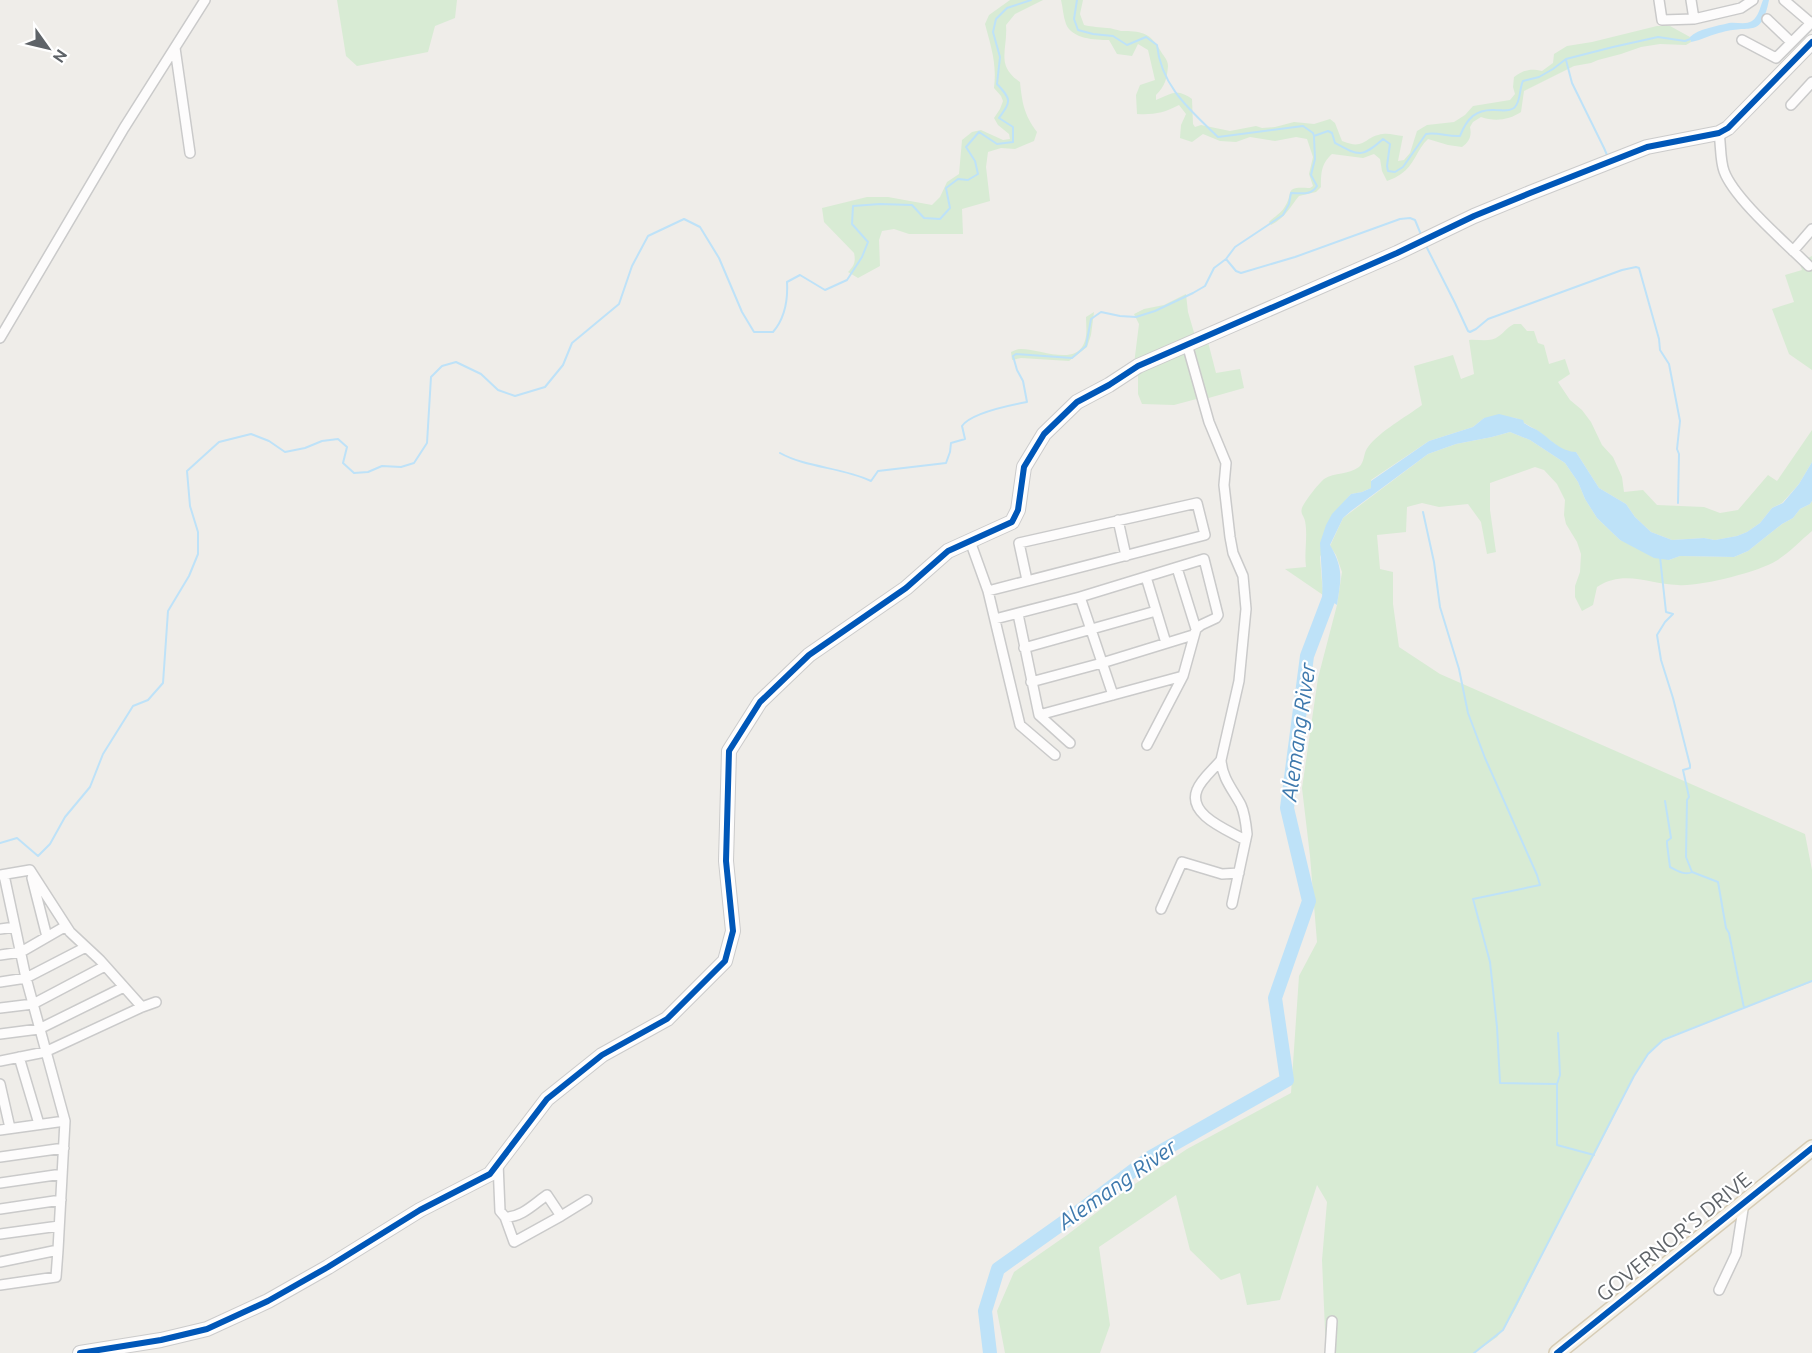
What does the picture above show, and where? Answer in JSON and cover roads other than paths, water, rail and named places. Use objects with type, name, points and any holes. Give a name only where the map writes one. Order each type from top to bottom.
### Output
[{"type":"main road","name":"GOVERNOR'S DRIVE","points":[[1557,1353],[1812,1148]]},
{"type":"street","points":[[0,338],[124,128],[205,0]]},
{"type":"street","points":[[1659,0],[1662,20],[1694,19],[1741,9],[1753,0]]},
{"type":"street","points":[[1691,0],[1694,19]]},
{"type":"street","points":[[1743,40],[1776,58],[1811,22],[1784,0]]},
{"type":"street","points":[[1767,19],[1791,42]]},
{"type":"street","points":[[80,1353],[161,1340],[207,1329],[268,1301],[328,1267],[420,1210],[490,1174],[547,1099],[602,1056],[667,1019],[724,962],[733,931],[726,861],[729,751],[760,702],[809,655],[906,588],[948,550],[1012,522],[1018,510],[1024,467],[1044,434],[1077,402],[1138,366],[1397,253],[1474,216],[1647,147],[1719,133],[1728,128],[1812,43]]},
{"type":"street","points":[[175,48],[190,153]]},
{"type":"street","points":[[1791,105],[1812,82]]},
{"type":"street","points":[[1719,133],[1724,170],[1731,183],[1758,216],[1809,266]]},
{"type":"street","points":[[1793,251],[1812,229]]},
{"type":"street","points":[[1187,344],[1209,422],[1226,463],[1224,485],[1230,537],[1233,553],[1243,576],[1245,592],[1246,609],[1239,681],[1221,760],[1223,772],[1244,815],[1247,834],[1232,904]]},
{"type":"street","points":[[988,591],[1205,535],[1197,503],[1019,543],[1028,580]]},
{"type":"street","points":[[1118,520],[1126,556]]},
{"type":"street","points":[[970,541],[988,591],[1020,725],[1054,755]]},
{"type":"street","points":[[995,619],[1080,597],[1204,559],[1218,615],[1201,625],[1195,632],[1183,676],[1147,745]]},
{"type":"street","points":[[1177,567],[1195,632]]},
{"type":"street","points":[[1146,577],[1166,643]]},
{"type":"street","points":[[1080,597],[1113,695]]},
{"type":"street","points":[[1024,648],[1156,611]]},
{"type":"street","points":[[1018,614],[1039,715],[1070,743]]},
{"type":"street","points":[[1031,682],[1102,663],[1195,632]]},
{"type":"street","points":[[1039,715],[1183,676]]},
{"type":"street","points":[[1221,760],[1197,789],[1198,809],[1208,819],[1245,840]]},
{"type":"street","points":[[1161,909],[1182,862],[1222,874],[1239,873]]},
{"type":"street","points":[[0,1285],[56,1277],[60,1226],[65,1120],[39,1029],[15,927],[5,901],[2,875],[30,870]]},
{"type":"street","points":[[30,870],[66,926],[142,1006]]},
{"type":"street","points":[[30,870],[47,937]]},
{"type":"street","points":[[0,955],[21,952],[66,926]]},
{"type":"street","points":[[0,929],[15,927]]},
{"type":"street","points":[[0,982],[26,978],[86,947]]},
{"type":"street","points":[[0,1008],[33,1004],[105,966]]},
{"type":"street","points":[[0,1034],[39,1029],[124,987]]},
{"type":"street","points":[[0,1060],[45,1052],[142,1006],[156,1002]]},
{"type":"street","points":[[18,1057],[39,1124]]},
{"type":"street","points":[[0,1084],[5,1129],[65,1120]]},
{"type":"street","points":[[0,1157],[64,1148]]},
{"type":"street","points":[[498,1163],[500,1211],[505,1217],[514,1242],[587,1200]]},
{"type":"street","points":[[0,1183],[62,1174]]},
{"type":"street","points":[[505,1217],[520,1215],[547,1195],[561,1216]]},
{"type":"street","points":[[0,1209],[61,1200]]},
{"type":"street","points":[[1719,1290],[1736,1254],[1744,1203]]},
{"type":"street","points":[[0,1234],[60,1226]]},
{"type":"street","points":[[0,1262],[58,1250]]},
{"type":"street","points":[[1330,1353],[1332,1321]]},
{"type":"water","points":[[1763,0],[1769,0],[1766,12],[1763,20],[1754,28],[1719,33],[1691,42],[1690,37],[1693,34],[1703,30],[1729,23],[1752,21],[1758,14]]},
{"type":"water","points":[[1499,414],[1523,420],[1524,423],[1560,447],[1576,452],[1599,488],[1626,504],[1635,517],[1651,532],[1672,540],[1704,538],[1715,540],[1747,532],[1760,523],[1772,508],[1783,503],[1799,484],[1812,462],[1812,501],[1748,551],[1734,557],[1680,556],[1669,560],[1654,558],[1620,540],[1597,518],[1565,463],[1530,440],[1510,432],[1456,444],[1428,454],[1351,511],[1343,518],[1330,545],[1338,561],[1340,574],[1337,605],[1323,595],[1320,543],[1332,514],[1351,494],[1371,488],[1371,481],[1429,441],[1473,427],[1484,418]]},
{"type":"waterway","points":[[0,843],[17,838],[38,856],[50,844],[65,817],[90,787],[103,754],[133,706],[148,700],[163,683],[168,611],[189,576],[198,554],[198,532],[190,506],[187,471],[219,442],[251,434],[269,441],[285,452],[305,448],[322,441],[338,439],[347,447],[343,463],[354,473],[368,472],[382,466],[401,467],[414,463],[427,443],[431,377],[442,366],[456,362],[481,374],[498,390],[515,396],[545,387],[563,365],[572,343],[619,304],[632,266],[648,236],[684,219],[700,227],[719,258],[742,312],[754,332],[773,332],[785,308],[787,282],[800,275],[825,290],[847,280],[862,257],[868,242],[852,224],[853,206],[912,205],[924,218],[940,219],[950,208],[946,188],[958,179],[968,180],[978,174],[975,161],[966,147],[979,132],[997,144],[1013,142],[1013,127],[999,118],[1008,101],[997,84],[1000,57],[993,32],[996,19],[1007,8],[1031,0]]},
{"type":"waterway","points":[[1077,0],[1074,19],[1078,30],[1113,36],[1127,45],[1146,37],[1157,45],[1164,73],[1178,96],[1218,137],[1303,126],[1314,136],[1328,131],[1332,133],[1335,143],[1350,151],[1360,153],[1383,139],[1390,144],[1388,171],[1395,172],[1403,167],[1426,134],[1460,136],[1466,124],[1477,113],[1514,108],[1518,102],[1523,81],[1539,77],[1566,59],[1658,37],[1685,41],[1693,38]]},
{"type":"waterway","points":[[1566,60],[1572,83],[1606,156]]},
{"type":"waterway","points":[[1226,259],[1235,247],[1283,215],[1289,204],[1291,193],[1309,193],[1315,189],[1317,186],[1311,175],[1315,159],[1314,137]]},
{"type":"waterway","points":[[780,453],[801,462],[860,476],[871,481],[878,471],[946,463],[951,443],[965,439],[962,426],[967,421],[992,410],[1027,402],[1023,381],[1013,356],[1016,354],[1072,358],[1086,346],[1091,319],[1101,312],[1136,317],[1155,311],[1205,286],[1214,268],[1226,259],[1236,271],[1241,273],[1295,257],[1400,219],[1415,220],[1422,237]]},
{"type":"waterway","points":[[1425,244],[1470,332],[1488,319],[1622,270],[1639,268],[1660,350],[1669,364],[1680,421],[1677,449],[1679,454],[1678,503]]},
{"type":"waterway","points":[[1423,512],[1434,562],[1440,607],[1459,669],[1468,713],[1540,885],[1473,899],[1490,962],[1500,1083],[1557,1084]]},
{"type":"waterway","points":[[1660,557],[1666,612],[1673,614],[1657,635],[1661,660],[1690,765],[1690,768],[1683,770],[1689,797],[1687,800],[1686,857],[1692,872],[1718,882],[1744,1008]]},
{"type":"waterway","name":"Alemang River","points":[[990,1353],[985,1311],[998,1269],[1151,1157],[1287,1080],[1275,998],[1309,901],[1287,808],[1307,656],[1329,598],[1330,581]]},
{"type":"waterway","points":[[1665,801],[1671,838],[1667,841],[1670,867],[1684,873],[1692,872]]},
{"type":"waterway","points":[[1474,1353],[1503,1330],[1634,1076],[1648,1054],[1663,1040],[1812,981]]},
{"type":"waterway","points":[[1558,1033],[1560,1075],[1557,1084],[1557,1145],[1594,1155]]}]
